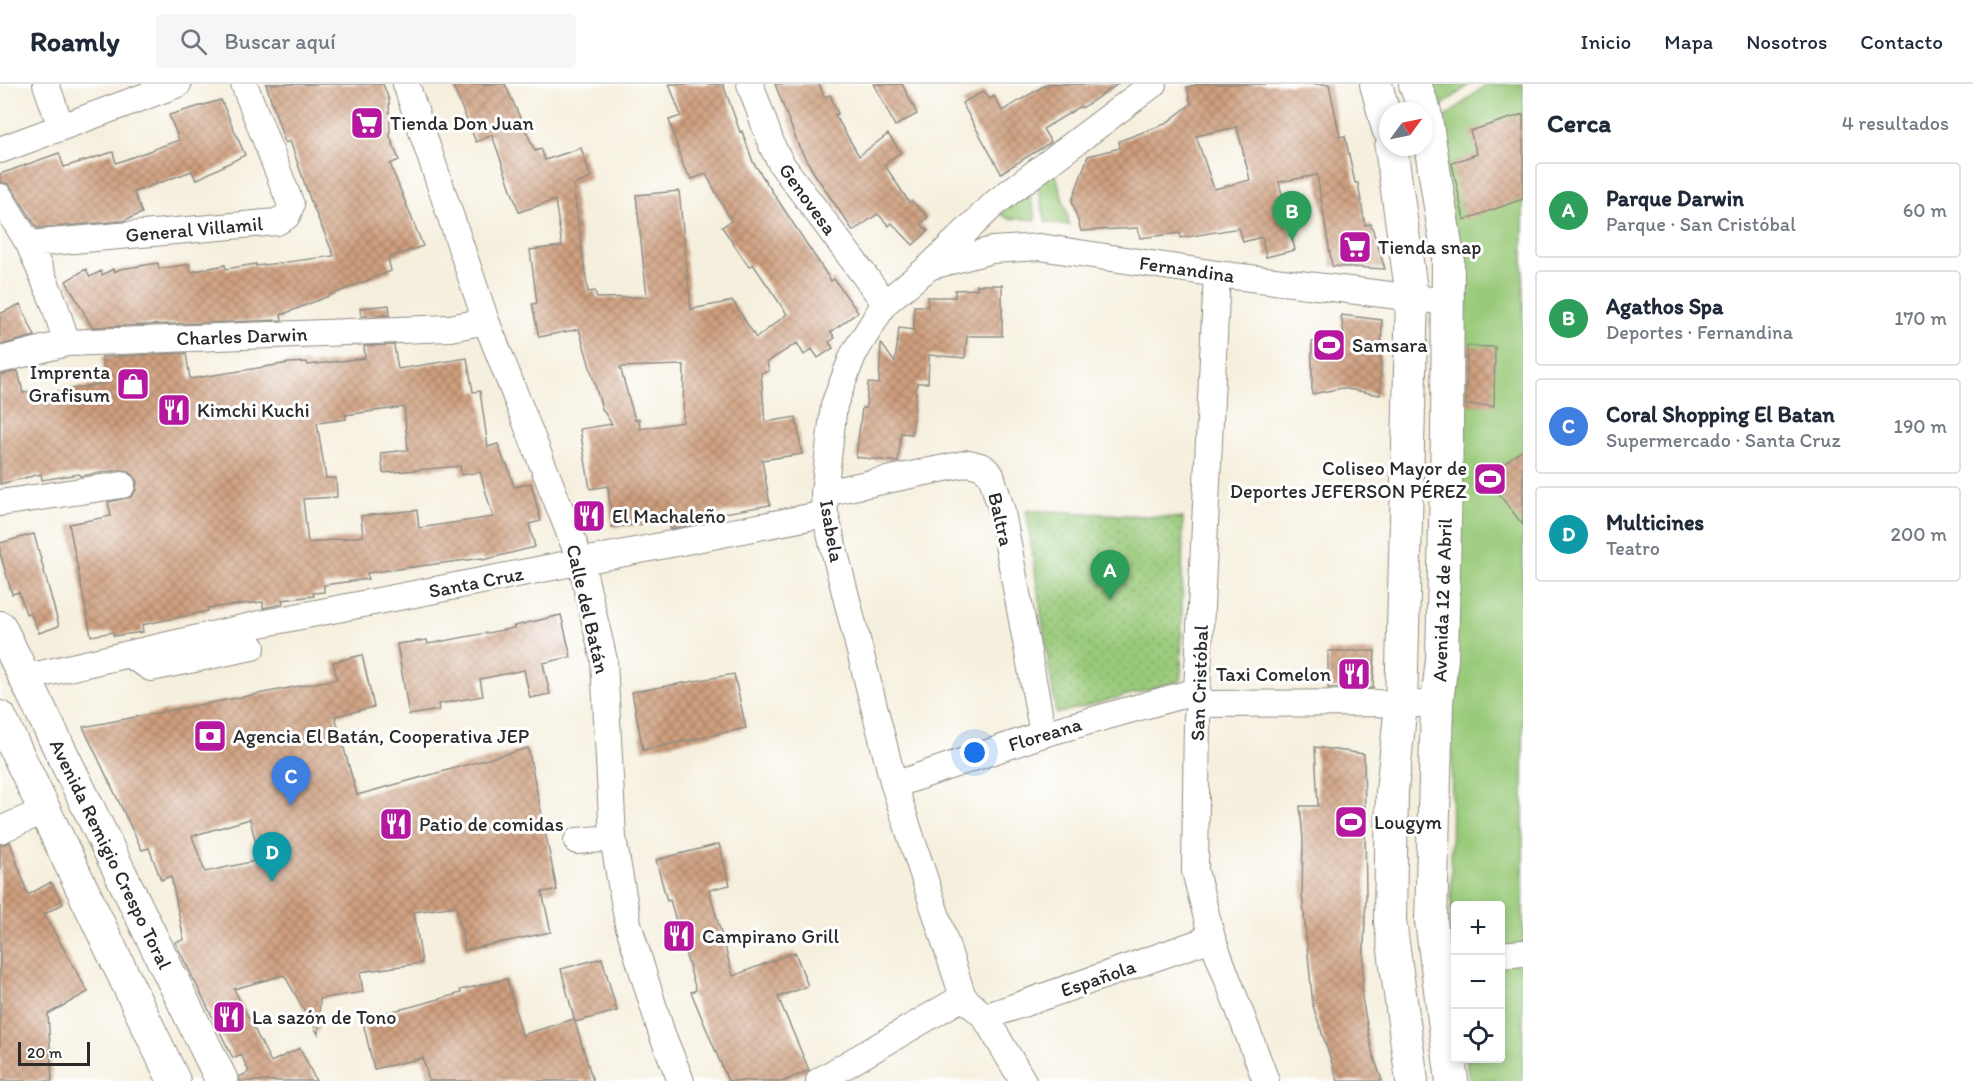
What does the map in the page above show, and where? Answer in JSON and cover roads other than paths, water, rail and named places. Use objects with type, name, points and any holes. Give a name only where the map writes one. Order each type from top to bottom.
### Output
[{"type":"main road","points":[[1376,84],[1381,102]]},
{"type":"main road","name":"Avenida 12 de Abril","points":[[1415,84],[1425,112],[1448,257],[1442,659],[1437,703],[1431,921],[1446,962],[1452,1081]]},
{"type":"main road","name":"Avenida 12 de Abril","points":[[1392,156],[1412,297],[1401,705],[1392,791],[1390,921],[1412,1081]]},
{"type":"main road","name":"Avenida Remigio Crespo Toral","points":[[0,627],[222,1081]]},
{"type":"main road","name":"Avenida Remigio Crespo Toral","points":[[0,717],[174,1081]]},
{"type":"street","points":[[46,84],[61,127]]},
{"type":"street","points":[[0,150],[178,84]]},
{"type":"street","name":"General Villamil","points":[[29,244],[278,222],[287,216],[291,205],[244,84]]},
{"type":"street","name":"Calle del Batán","points":[[406,84],[486,321],[581,562],[603,660],[613,838],[628,924],[662,1034],[681,1081]]},
{"type":"street","name":"Genovesa","points":[[750,84],[773,148],[782,165],[885,303]]},
{"type":"street","name":"Isabela","points":[[1023,1081],[985,1017],[963,997],[894,785],[825,503],[834,405],[853,355],[885,303],[928,267],[995,203],[1153,84]]},
{"type":"street","points":[[0,197],[29,244],[54,303],[67,343]]},
{"type":"street","name":"Fernandina","points":[[928,267],[992,250],[1040,247],[1217,274],[1448,302]]},
{"type":"street","name":"San Cristóbal","points":[[1217,274],[1197,717],[1195,871],[1212,938],[1266,1081]]},
{"type":"street","name":"Charles Darwin","points":[[0,360],[67,343],[450,328],[486,321]]},
{"type":"street","name":"Baltra","points":[[825,503],[969,463],[983,467],[991,475],[1002,512],[1043,734]]},
{"type":"street","points":[[0,503],[122,485]]},
{"type":"street","name":"Santa Cruz","points":[[24,678],[260,624],[581,562],[825,503]]},
{"type":"street","points":[[128,654],[151,668],[252,647]]},
{"type":"street","name":"Floreana","points":[[894,785],[1043,734],[1198,697],[1401,705],[1437,703]]},
{"type":"street","points":[[0,830],[46,810]]},
{"type":"street","points":[[577,841],[613,838]]},
{"type":"street","name":"Española","points":[[985,1017],[1212,938]]},
{"type":"street","points":[[1505,955],[1523,953]]},
{"type":"street","points":[[819,1081],[963,997]]},
{"type":"place","name":"Tienda Don Juan","points":[[367,123]]},
{"type":"place","name":"Agathos Spa","points":[[1292,241]]},
{"type":"place","name":"Tienda snap","points":[[1355,247]]},
{"type":"place","name":"Samsara","points":[[1329,345]]},
{"type":"place","name":"Imprenta Grafisum","points":[[133,384]]},
{"type":"place","name":"Kimchi Kuchi","points":[[174,410]]},
{"type":"place","name":"Coliseo Mayor de Deportes JEFERSON PÉREZ","points":[[1490,479]]},
{"type":"place","name":"El Machaleño","points":[[589,516]]},
{"type":"place","name":"Parque Darwin","points":[[1110,600]]},
{"type":"place","name":"Taxi Comelon","points":[[1354,674]]},
{"type":"place","name":"Agencia El Batán, Cooperativa JEP","points":[[210,736]]},
{"type":"place","name":"Coral Shopping El Batan","points":[[291,806]]},
{"type":"place","name":"Lougym","points":[[1351,822]]},
{"type":"place","name":"Patio de comidas","points":[[396,824]]},
{"type":"place","name":"Multicines","points":[[272,882]]},
{"type":"place","name":"Campirano Grill","points":[[679,936]]},
{"type":"place","name":"La sazón de Tono","points":[[229,1017]]}]
